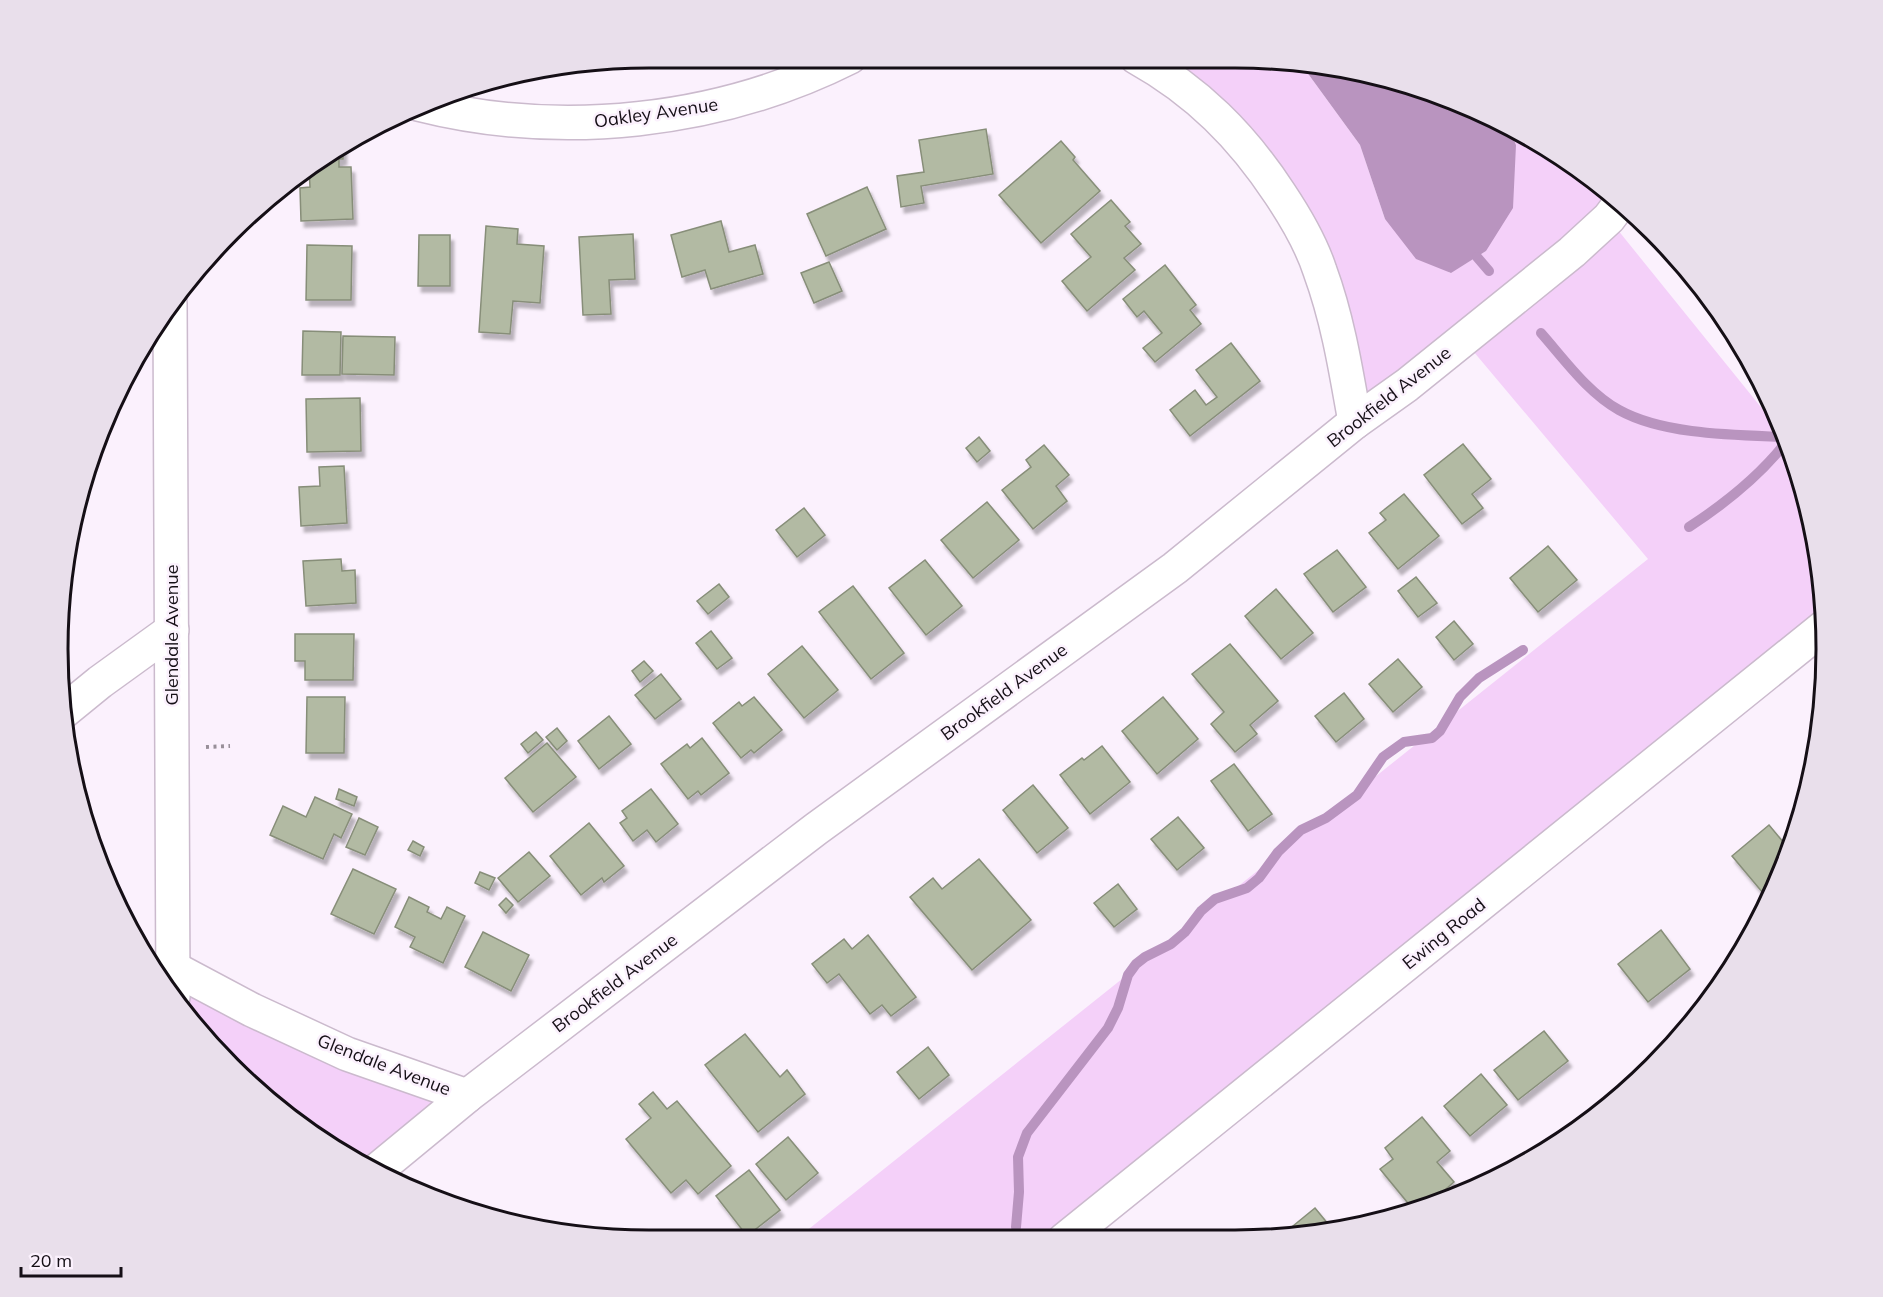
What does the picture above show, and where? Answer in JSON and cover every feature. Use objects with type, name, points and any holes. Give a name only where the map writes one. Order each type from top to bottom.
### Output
[{"type":"street","name":"Oakley Avenue","points":[[438,107],[503,119],[586,123],[633,119],[686,112],[733,102],[829,68]]},
{"type":"street","points":[[1153,68],[1182,87],[1223,121],[1260,164],[1299,223],[1320,270],[1337,325],[1355,422]]},
{"type":"street","name":"Brookfield Avenue","points":[[383,1165],[467,1096],[816,829],[1175,568],[1355,422],[1407,385],[1572,252],[1609,219],[1615,210]]},
{"type":"street","name":"Glendale Avenue","points":[[170,319],[173,982]]},
{"type":"street","points":[[71,706],[172,630]]},
{"type":"street","name":"Ewing Road","points":[[1076,1230],[1815,634]]},
{"type":"street","name":"Glendale Avenue","points":[[173,982],[252,1010],[347,1054],[467,1096]]},
{"type":"shaded area","points":[[1147,68],[1234,68],[1307,72],[1360,145],[1385,219],[1450,273],[1486,251],[1516,145],[1513,139],[1557,165],[1615,210],[1609,219],[1765,412],[1785,462],[1796,498],[1811,573],[1815,634],[1076,1230],[808,1230],[1648,559],[1463,339],[1355,422],[1298,223]]},
{"type":"shaded area","points":[[1307,72],[1385,87],[1421,98],[1513,139],[1516,145],[1513,208],[1486,251],[1451,273],[1416,259],[1385,219],[1360,145]]},
{"type":"shaded area","points":[[173,968],[467,1096],[383,1165],[326,1132],[265,1085],[212,1032],[173,982]]},
{"type":"building","points":[[986,129],[993,174],[921,186],[924,203],[901,207],[897,176],[924,172],[919,140]]},
{"type":"building","points":[[1061,141],[1075,157],[1073,160],[1100,191],[1041,243],[999,195]]},
{"type":"building","points":[[343,154],[343,159],[339,159],[339,167],[351,167],[353,219],[301,221],[300,188],[310,187],[310,177]]},
{"type":"building","points":[[867,187],[886,229],[826,256],[807,214]]},
{"type":"building","points":[[1111,200],[1130,222],[1125,226],[1141,244],[1124,258],[1135,270],[1087,311],[1062,281],[1091,257],[1071,234]]},
{"type":"building","points":[[721,221],[729,252],[755,245],[763,274],[711,289],[705,270],[682,277],[671,235]]},
{"type":"building","points":[[486,226],[518,229],[517,244],[544,246],[540,303],[513,301],[510,334],[479,332]]},
{"type":"building","points":[[633,234],[635,279],[609,280],[611,314],[583,315],[579,237]]},
{"type":"building","points":[[419,235],[450,235],[450,286],[418,286]]},
{"type":"building","points":[[307,245],[352,246],[351,300],[306,300]]},
{"type":"building","points":[[829,262],[842,291],[814,303],[801,273]]},
{"type":"building","points":[[1165,265],[1196,305],[1190,310],[1201,324],[1155,362],[1143,348],[1162,333],[1144,311],[1137,317],[1123,299]]},
{"type":"building","points":[[303,331],[341,332],[340,375],[302,375]]},
{"type":"building","points":[[343,336],[395,337],[394,375],[342,374]]},
{"type":"building","points":[[1231,343],[1260,381],[1190,436],[1170,410],[1195,390],[1206,405],[1217,397],[1196,370]]},
{"type":"building","points":[[360,398],[361,451],[307,452],[306,399]]},
{"type":"building","points":[[979,437],[990,451],[977,462],[966,448]]},
{"type":"building","points":[[1463,444],[1491,479],[1472,494],[1483,508],[1462,524],[1424,475]]},
{"type":"building","points":[[1044,445],[1069,475],[1056,486],[1067,501],[1033,529],[1002,490],[1031,467],[1026,460]]},
{"type":"building","points":[[344,466],[347,523],[301,526],[299,487],[320,486],[319,467]]},
{"type":"building","points":[[1404,494],[1439,536],[1398,569],[1369,533],[1386,520],[1380,513]]},
{"type":"building","points":[[987,502],[1019,540],[973,578],[941,540]]},
{"type":"building","points":[[804,508],[825,535],[797,557],[776,530]]},
{"type":"building","points":[[1548,546],[1577,580],[1538,612],[1510,578]]},
{"type":"building","points":[[1337,550],[1366,587],[1333,612],[1304,574]]},
{"type":"building","points":[[341,559],[342,571],[355,570],[356,603],[306,606],[303,561]]},
{"type":"building","points":[[925,560],[962,606],[926,635],[889,588]]},
{"type":"building","points":[[1416,577],[1437,603],[1418,617],[1398,591]]},
{"type":"building","points":[[719,584],[729,597],[708,614],[697,601]]},
{"type":"building","points":[[853,586],[904,653],[871,679],[819,612]]},
{"type":"building","points":[[1276,589],[1313,633],[1281,659],[1245,616]]},
{"type":"building","points":[[1454,621],[1473,644],[1454,660],[1436,637]]},
{"type":"building","points":[[711,631],[732,658],[717,669],[696,643]]},
{"type":"building","points":[[295,634],[354,634],[353,680],[305,680],[305,661],[295,661]]},
{"type":"building","points":[[1230,644],[1278,701],[1250,725],[1257,734],[1235,752],[1211,724],[1224,712],[1192,674]]},
{"type":"building","points":[[802,646],[838,690],[804,718],[768,674]]},
{"type":"building","points":[[1398,659],[1422,687],[1393,712],[1369,684]]},
{"type":"building","points":[[644,661],[653,671],[640,682],[632,671]]},
{"type":"building","points":[[661,674],[681,699],[655,719],[635,695]]},
{"type":"building","points":[[1344,693],[1364,719],[1336,742],[1315,716]]},
{"type":"building","points":[[307,697],[345,697],[344,753],[306,753]]},
{"type":"building","points":[[754,697],[782,730],[754,753],[751,750],[741,758],[713,723],[739,702],[742,706]]},
{"type":"building","points":[[1163,697],[1198,739],[1157,774],[1122,731]]},
{"type":"building","points":[[609,716],[631,744],[599,769],[578,741]]},
{"type":"building","points":[[557,728],[567,741],[557,750],[546,737]]},
{"type":"building","points":[[536,732],[543,740],[528,753],[521,744]]},
{"type":"building","points":[[702,738],[729,773],[701,795],[698,791],[688,799],[661,764],[687,744],[690,748]]},
{"type":"building","points":[[547,743],[576,777],[533,812],[505,778]]},
{"type":"building","points":[[1102,746],[1130,782],[1090,814],[1060,775]]},
{"type":"building","points":[[1234,764],[1272,814],[1248,831],[1211,781]]},
{"type":"building","points":[[1033,785],[1068,828],[1037,853],[1003,810]]},
{"type":"building","points":[[339,789],[357,797],[354,806],[336,799]]},
{"type":"building","points":[[651,789],[678,824],[656,842],[647,830],[633,841],[620,823],[627,818],[622,811]]},
{"type":"building","points":[[315,797],[352,814],[341,838],[334,834],[323,859],[270,835],[283,806],[306,817]]},
{"type":"building","points":[[1178,817],[1204,848],[1177,870],[1151,839]]},
{"type":"building","points":[[359,818],[378,827],[365,855],[346,847]]},
{"type":"building","points":[[589,823],[624,866],[604,882],[602,878],[581,895],[550,856]]},
{"type":"building","points":[[1769,825],[1783,841],[1762,892],[1732,856]]},
{"type":"building","points":[[413,841],[424,847],[420,856],[408,850]]},
{"type":"building","points":[[529,852],[550,876],[518,902],[498,878]]},
{"type":"building","points":[[979,859],[1031,920],[972,970],[910,897],[933,878],[942,889]]},
{"type":"building","points":[[353,869],[396,889],[374,934],[331,914]]},
{"type":"building","points":[[480,872],[495,878],[489,890],[475,883]]},
{"type":"building","points":[[1118,884],[1137,909],[1114,927],[1094,903]]},
{"type":"building","points":[[409,897],[429,907],[427,912],[441,919],[447,907],[465,916],[443,963],[410,947],[415,937],[395,927]]},
{"type":"building","points":[[506,898],[513,905],[506,913],[499,905]]},
{"type":"building","points":[[1661,930],[1690,969],[1648,1002],[1618,964]]},
{"type":"building","points":[[483,932],[529,955],[511,991],[465,967]]},
{"type":"building","points":[[868,935],[916,997],[891,1016],[882,1005],[870,1014],[839,974],[827,983],[812,964],[844,939],[852,949]]},
{"type":"building","points":[[1544,1031],[1568,1061],[1518,1100],[1494,1070]]},
{"type":"building","points":[[745,1034],[780,1077],[787,1070],[805,1094],[758,1132],[705,1065]]},
{"type":"building","points":[[928,1047],[949,1075],[919,1099],[897,1072]]},
{"type":"building","points":[[1481,1074],[1507,1105],[1470,1136],[1444,1106]]},
{"type":"building","points":[[653,1092],[667,1109],[677,1101],[731,1166],[698,1194],[686,1180],[671,1193],[626,1139],[651,1118],[639,1104]]},
{"type":"building","points":[[1422,1117],[1450,1151],[1437,1162],[1454,1182],[1445,1190],[1408,1203],[1380,1169],[1393,1159],[1385,1148]]},
{"type":"building","points":[[788,1137],[818,1173],[786,1200],[756,1164]]},
{"type":"building","points":[[749,1170],[780,1210],[755,1230],[742,1230],[716,1196]]},
{"type":"building","points":[[1315,1208],[1326,1222],[1310,1225],[1293,1226]]},
{"type":"waterway","points":[[1477,257],[1489,271]]},
{"type":"waterway","points":[[1541,333],[1577,375],[1597,394],[1619,410],[1637,418],[1678,429],[1700,432],[1775,437]]},
{"type":"waterway","points":[[1689,527],[1742,488],[1780,450]]},
{"type":"waterway","points":[[1016,1227],[1019,1192],[1018,1157],[1027,1133],[1108,1028],[1118,1008],[1128,975],[1136,964],[1171,944],[1215,899],[1247,888],[1259,878],[1278,852],[1301,830],[1326,818],[1357,795],[1383,757],[1404,742],[1432,738],[1440,731],[1460,697],[1479,678],[1523,650]]}]
